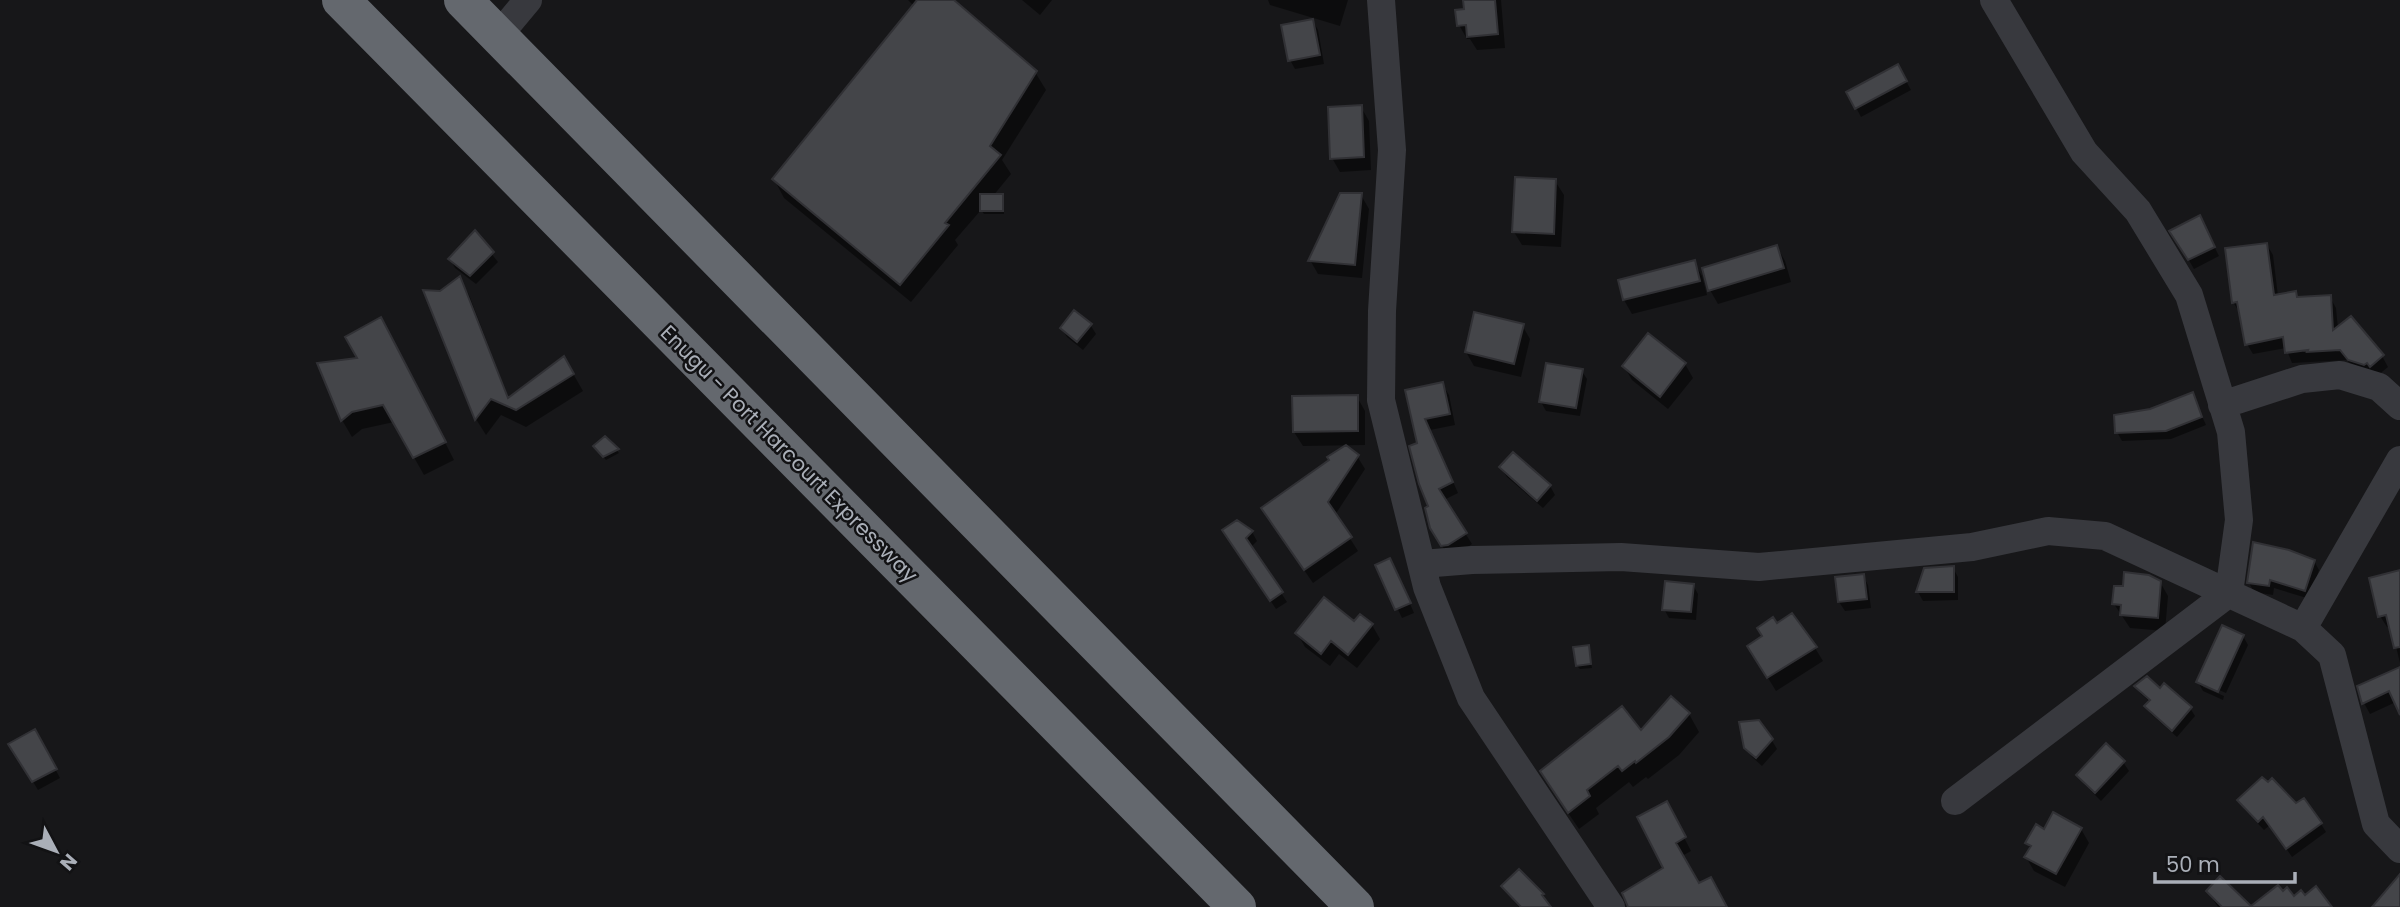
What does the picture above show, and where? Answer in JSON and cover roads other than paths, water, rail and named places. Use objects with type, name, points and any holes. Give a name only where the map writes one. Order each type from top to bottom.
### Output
[{"type":"highway","name":"Enugu - Port Harcourt Expressway","points":[[341,0],[1237,907]]},
{"type":"highway","points":[[463,0],[1355,907]]},
{"type":"street","points":[[498,36],[528,0]]},
{"type":"street","points":[[1381,0],[1392,150],[1381,311],[1381,400],[1427,587],[1471,698],[1611,907]]},
{"type":"street","points":[[1955,801],[2229,593],[2239,520],[2231,432],[2189,295],[2138,211],[2084,152],[1994,0]]},
{"type":"street","points":[[2222,405],[2302,379],[2340,376],[2379,387],[2400,406]]},
{"type":"street","points":[[2303,628],[2400,460]]},
{"type":"street","points":[[1423,564],[1472,560],[1621,557],[1759,567],[1972,547],[2048,531],[2105,536],[2303,628],[2332,655],[2376,824],[2400,849]]}]
